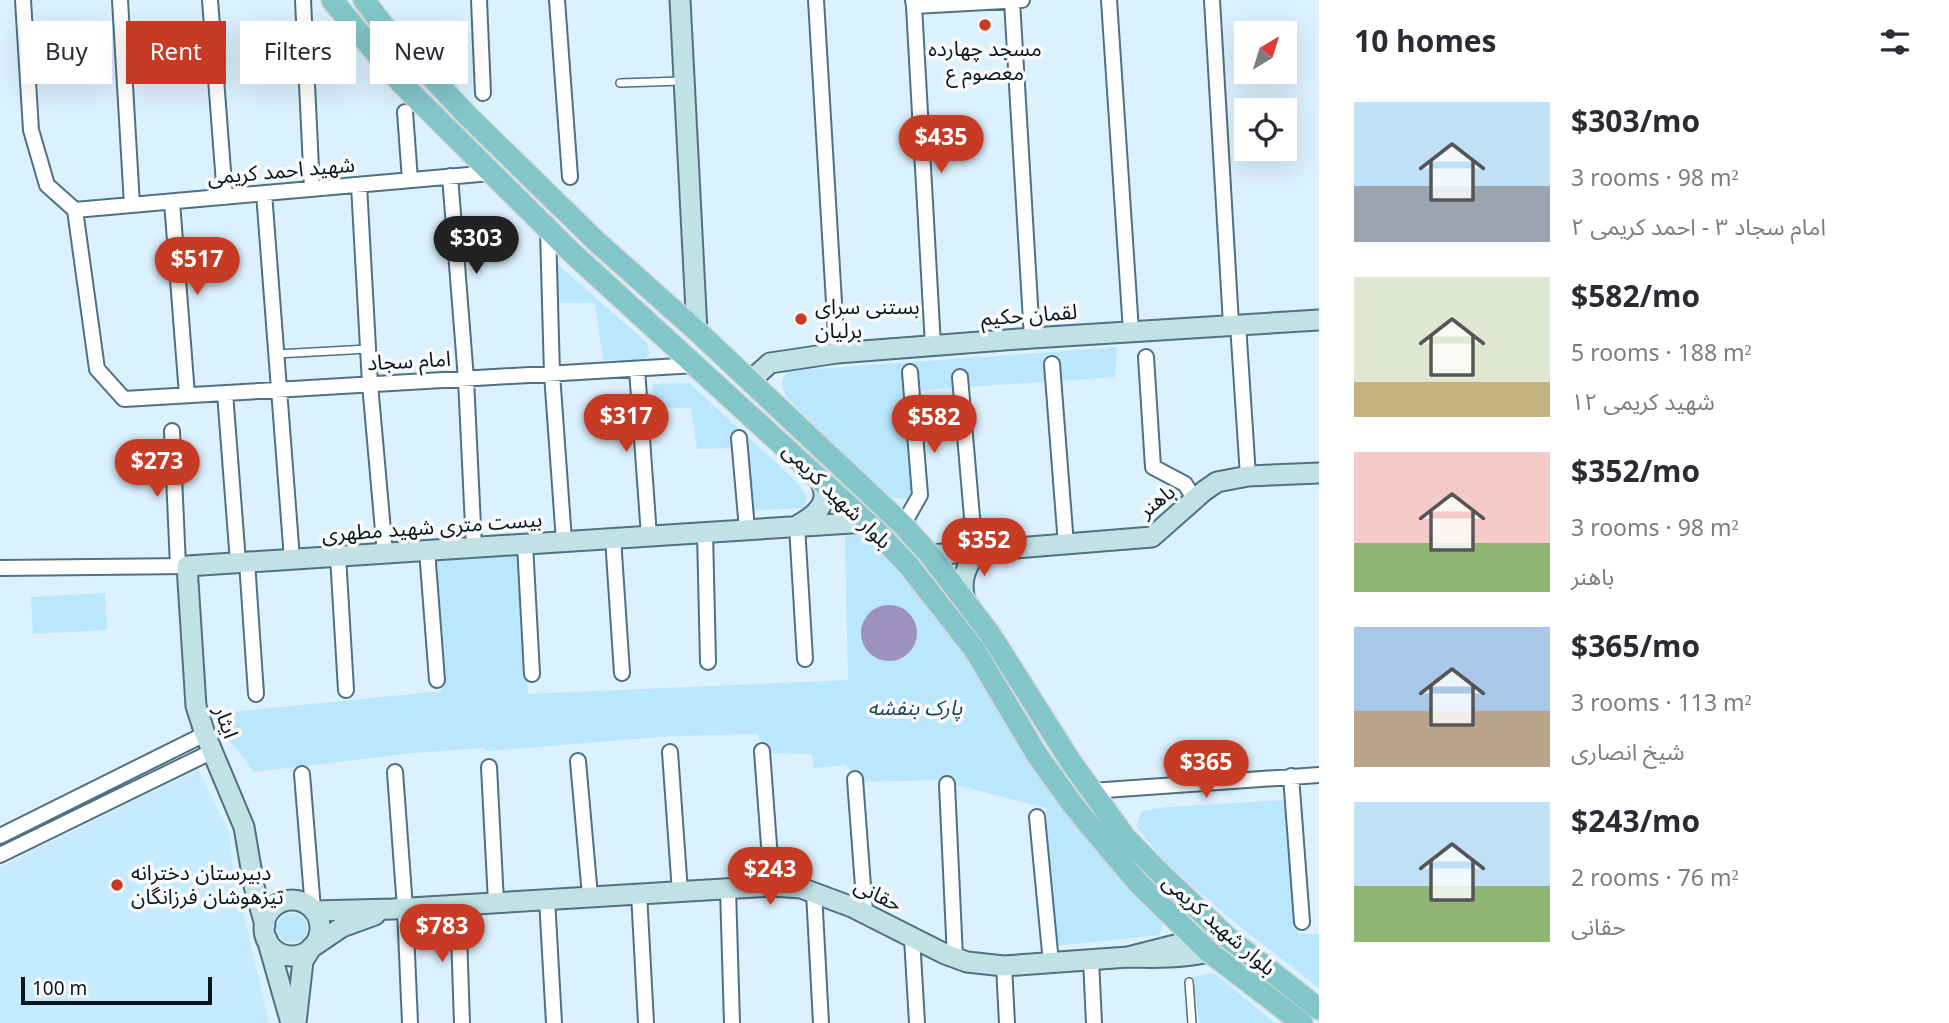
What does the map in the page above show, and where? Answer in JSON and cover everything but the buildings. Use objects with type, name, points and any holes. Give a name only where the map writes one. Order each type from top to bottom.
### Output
[{"type":"main road","name":"بلوار شهید کریمی","points":[[332,0],[401,83],[548,230],[818,476],[909,566],[974,649],[1037,755],[1073,805],[1139,884],[1202,946],[1303,1023]]},
{"type":"main road","name":"بلوار شهید کریمی","points":[[364,0],[386,29],[467,115],[597,242],[697,331],[903,525],[930,555],[990,634],[1091,791],[1125,837],[1221,931],[1319,1009]]},
{"type":"main road","points":[[680,0],[697,331]]},
{"type":"main road","name":"لقمان حکیم","points":[[750,381],[770,363],[837,353],[1319,320]]},
{"type":"main road","name":"باهنر","points":[[930,555],[1152,537],[1217,482],[1248,476],[1319,473]]},
{"type":"main road","points":[[797,526],[809,519],[822,504],[824,494],[818,476]]},
{"type":"main road","name":"بیست متری شهید مطهری","points":[[182,566],[867,522]]},
{"type":"main road","points":[[965,601],[963,575],[975,552]]},
{"type":"main road","name":"ایثار","points":[[182,566],[195,706],[244,827],[265,931]]},
{"type":"main road","points":[[254,886],[265,901],[271,904],[300,901],[314,910],[318,919],[320,929],[303,961],[294,1023]]},
{"type":"main road","name":"حقانی","points":[[399,908],[772,886],[801,888],[814,892],[865,913],[967,962],[1004,966],[1128,957],[1202,946]]},
{"type":"main road","points":[[278,904],[267,915],[265,931],[294,1023]]},
{"type":"main road","points":[[314,910],[399,908]]},
{"type":"main road","points":[[265,931],[275,949],[288,955],[302,954],[342,927],[399,908]]},
{"type":"main road","points":[[1202,946],[1221,931]]},
{"type":"street","points":[[23,0],[31,130],[47,186],[75,210]]},
{"type":"street","points":[[120,0],[132,205]]},
{"type":"street","points":[[210,0],[225,197]]},
{"type":"street","points":[[303,0],[312,189]]},
{"type":"street","points":[[480,0],[483,93]]},
{"type":"street","points":[[557,0],[570,177]]},
{"type":"street","points":[[816,0],[837,353]]},
{"type":"street","points":[[933,346],[913,3],[1022,0]]},
{"type":"street","points":[[1109,0],[1131,331]]},
{"type":"street","points":[[1212,0],[1234,324],[1248,476]]},
{"type":"street","points":[[1012,1],[1032,338]]},
{"type":"street","points":[[405,112],[410,180]]},
{"type":"street","name":"شهید احمد کریمی","points":[[75,210],[491,173]]},
{"type":"street","points":[[450,176],[466,379],[474,547]]},
{"type":"street","points":[[359,185],[370,384],[385,553]]},
{"type":"street","points":[[264,193],[292,559]]},
{"type":"street","points":[[172,202],[187,395]]},
{"type":"street","name":"امام سجاد","points":[[75,210],[97,369],[124,399],[696,365]]},
{"type":"street","points":[[548,230],[552,373],[564,541]]},
{"type":"street","points":[[1146,357],[1153,467],[1185,484],[1195,500]]},
{"type":"street","points":[[1052,364],[1066,545]]},
{"type":"street","points":[[636,369],[649,536]]},
{"type":"street","points":[[903,525],[920,495],[910,372]]},
{"type":"street","points":[[960,377],[975,552]]},
{"type":"street","points":[[225,393],[257,694]]},
{"type":"street","points":[[172,431],[182,566]]},
{"type":"street","points":[[739,438],[747,530]]},
{"type":"street","points":[[797,526],[805,659]]},
{"type":"street","points":[[705,532],[708,662]]},
{"type":"street","points":[[613,538],[622,673]]},
{"type":"street","points":[[525,544],[532,674]]},
{"type":"street","points":[[427,550],[436,680]]},
{"type":"street","points":[[338,556],[345,690]]},
{"type":"street","name":"بیست متری شهید مطهری","points":[[0,568],[182,566]]},
{"type":"street","points":[[0,836],[209,743]]},
{"type":"street","points":[[0,855],[209,743]]},
{"type":"street","points":[[762,751],[772,886]]},
{"type":"street","points":[[670,752],[680,892]]},
{"type":"street","points":[[578,761],[590,896]]},
{"type":"street","points":[[489,766],[496,902]]},
{"type":"street","points":[[395,772],[399,908],[410,1023]]},
{"type":"street","points":[[302,774],[314,910]]},
{"type":"street","points":[[1091,791],[1319,775]]},
{"type":"street","points":[[1291,776],[1302,922]]},
{"type":"street","points":[[855,779],[865,913]]},
{"type":"street","points":[[947,784],[956,958]]},
{"type":"street","points":[[1037,817],[1051,962]]},
{"type":"street","points":[[728,889],[733,1023]]},
{"type":"street","points":[[814,892],[821,1023]]},
{"type":"street","points":[[639,893],[646,1023]]},
{"type":"street","points":[[547,899],[554,1023]]},
{"type":"street","points":[[458,905],[462,1023]]},
{"type":"street","points":[[912,937],[917,1023]]},
{"type":"street","points":[[1091,960],[1094,1023]]},
{"type":"street","points":[[1004,966],[1007,1023]]},
{"type":"lane","points":[[620,83],[684,81]]},
{"type":"lane","points":[[276,354],[368,349]]},
{"type":"lane","points":[[1188,982],[1192,1023]]},
{"type":"shaded area","points":[[883,605],[895,605],[905,609],[913,617],[917,633],[913,649],[905,657],[895,661],[883,661],[873,657],[865,649],[861,639],[861,627],[865,617],[873,609]]},
{"type":"shaded area","name":"دبیرستان دخترانه تیزهوشان فرزانگان","points":[[198,769],[230,834],[235,904],[243,911],[269,1023],[0,1023],[0,867]]},
{"type":"green space","points":[[556,263],[647,343],[650,353],[644,360],[603,360],[595,303],[555,303]]},
{"type":"green space","points":[[1117,347],[1115,377],[907,391],[913,486],[907,499],[889,497],[787,398],[782,384],[789,371]]},
{"type":"green space","points":[[689,383],[795,480],[807,497],[804,508],[743,511],[737,448],[697,449],[691,408],[656,408],[652,384]]},
{"type":"green space","name":"پارک بنفشه","points":[[868,533],[969,656],[1045,782],[1164,923],[1159,935],[1055,946],[1046,808],[937,780],[865,782],[845,765],[814,768],[812,754],[768,753],[757,734],[672,736],[488,751],[484,748],[413,753],[254,772],[210,714],[442,691],[432,558],[519,551],[528,694],[848,680],[845,536]]},
{"type":"green space","points":[[105,593],[107,630],[33,634],[31,597]]},
{"type":"green space","points":[[1285,800],[1298,934],[1319,934],[1319,988],[1234,922],[1165,862],[1136,826],[1142,811]]},
{"type":"green space","points":[[292,913],[303,917],[307,928],[303,939],[292,943],[281,939],[277,928],[281,917]]},
{"type":"green space","points":[[1214,973],[1275,1023],[1200,1023],[1192,977]]},
{"type":"place","name":"مسجد چهارده معصوم ع","points":[[985,25]]},
{"type":"place","name":"بستنی سرای برلیان","points":[[801,319]]},
{"type":"place","name":"دبیرستان دخترانه تیزهوشان فرزانگان","points":[[117,885]]}]
